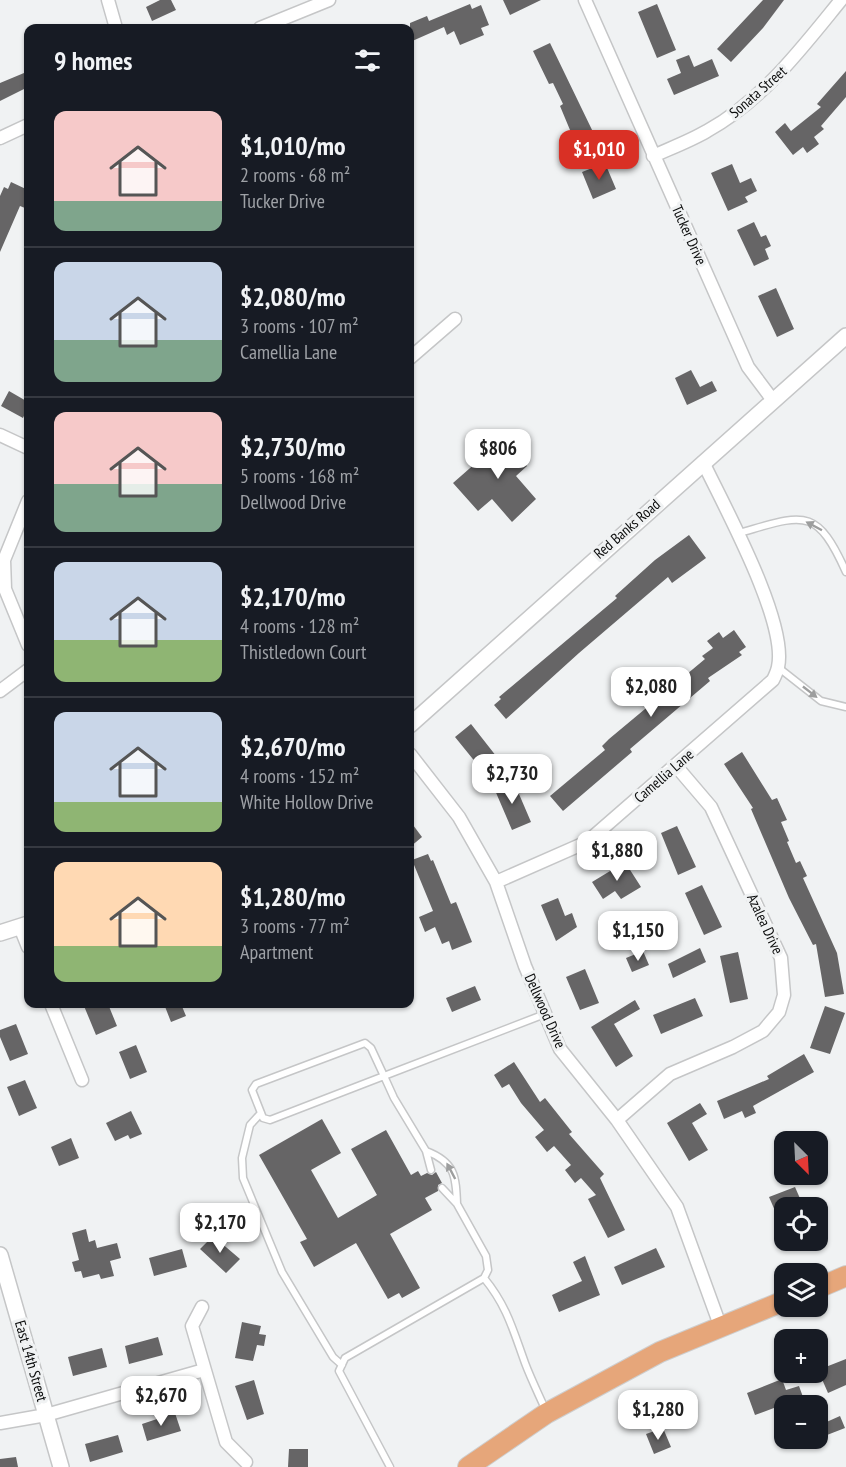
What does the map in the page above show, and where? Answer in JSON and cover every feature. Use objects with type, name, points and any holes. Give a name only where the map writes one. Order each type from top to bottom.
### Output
[{"type":"highway","points":[[828,1284],[846,1276]]},
{"type":"highway","points":[[468,1467],[547,1413],[660,1352],[774,1305]]},
{"type":"street","points":[[108,0],[115,24]]},
{"type":"street","points":[[270,24],[329,0]]},
{"type":"street","name":"Tucker Drive","points":[[585,0],[748,366],[772,399]]},
{"type":"street","name":"Sonata Street","points":[[653,156],[706,132],[773,82],[841,0]]},
{"type":"street","points":[[0,138],[24,127]]},
{"type":"street","points":[[414,355],[455,319]]},
{"type":"street","name":"Red Banks Road","points":[[414,720],[772,399],[846,336]]},
{"type":"street","points":[[0,435],[24,446]]},
{"type":"street","points":[[703,462],[738,534],[767,602],[779,650],[778,667]]},
{"type":"street","points":[[24,511],[4,560],[5,589],[24,635]]},
{"type":"street","name":"Camellia Lane","points":[[496,882],[587,842],[773,680],[778,667]]},
{"type":"street","points":[[0,691],[24,673]]},
{"type":"street","name":"Dellwood Drive","points":[[414,759],[459,817],[496,882],[525,966],[560,1049],[617,1120],[677,1207],[721,1328]]},
{"type":"street","name":"Azalea Drive","points":[[617,1120],[670,1074],[733,1047],[763,1030],[779,1012],[784,994],[781,958],[711,807],[676,766]]},
{"type":"street","points":[[0,933],[24,925]]},
{"type":"street","points":[[53,1008],[82,1080]]},
{"type":"street","name":"East 14th Street","points":[[0,1255],[61,1467]]},
{"type":"street","points":[[202,1307],[192,1326],[204,1370],[226,1442],[246,1462]]},
{"type":"street","points":[[0,1423],[46,1415],[204,1370]]},
{"type":"lane","points":[[738,534],[792,520],[811,523],[828,535],[846,572]]},
{"type":"lane","points":[[778,667],[821,701],[846,707]]},
{"type":"lane","points":[[431,1170],[426,1151],[394,1098],[384,1076],[371,1048],[369,1045],[362,1044],[256,1084],[252,1090],[263,1119],[270,1120],[384,1076],[545,1014]]},
{"type":"lane","points":[[261,1113],[250,1125],[242,1158],[243,1178],[282,1272],[333,1357],[342,1365]]},
{"type":"lane","points":[[426,1151],[443,1159],[452,1169],[456,1180],[457,1204]]},
{"type":"lane","points":[[390,1467],[339,1371],[345,1358],[484,1278],[488,1270],[486,1256],[457,1204],[442,1188]]},
{"type":"lane","points":[[484,1278],[495,1291],[512,1322],[525,1364],[547,1413]]},
{"type":"building","points":[[160,0],[171,0],[176,10],[152,21],[146,7]]},
{"type":"building","points":[[503,0],[541,0],[510,15]]},
{"type":"building","points":[[763,0],[784,0],[763,28],[731,62],[717,49]]},
{"type":"building","points":[[470,4],[472,9],[481,5],[489,25],[481,28],[484,35],[460,45],[454,31],[447,35],[444,27],[414,40],[414,24],[410,23],[427,16],[429,21]]},
{"type":"building","points":[[657,4],[676,50],[657,58],[638,12]]},
{"type":"building","points":[[550,43],[594,134],[575,142],[560,106],[563,104],[553,83],[549,84],[533,51]]},
{"type":"building","points":[[689,55],[694,67],[712,59],[719,76],[674,95],[667,79],[681,73],[676,60]]},
{"type":"building","points":[[846,71],[846,97],[821,126],[824,129],[814,137],[819,144],[807,153],[803,147],[793,155],[775,132],[785,123],[791,131],[821,107],[817,104]]},
{"type":"building","points":[[24,73],[24,89],[0,101],[0,83]]},
{"type":"building","points":[[605,163],[616,189],[593,199],[582,172]]},
{"type":"building","points":[[732,164],[740,183],[751,178],[757,191],[745,197],[748,202],[728,211],[711,173]]},
{"type":"building","points":[[11,182],[24,188],[24,208],[20,206],[0,252],[0,196],[4,187],[8,189]]},
{"type":"building","points":[[754,222],[761,237],[766,235],[771,246],[765,249],[769,259],[754,266],[737,230]]},
{"type":"building","points":[[776,288],[794,329],[777,337],[758,296]]},
{"type":"building","points":[[691,370],[700,387],[712,381],[717,391],[687,405],[675,378]]},
{"type":"building","points":[[9,391],[24,400],[23,418],[1,406]]},
{"type":"building","points":[[510,433],[522,452],[518,456],[527,466],[516,476],[536,499],[512,522],[492,499],[478,511],[453,483]]},
{"type":"building","points":[[689,535],[706,558],[672,583],[668,577],[506,719],[494,705],[501,699],[499,697],[617,598],[615,596],[655,560]]},
{"type":"building","points":[[734,630],[746,647],[739,652],[742,655],[708,678],[710,681],[630,749],[632,752],[563,811],[550,796],[605,750],[602,746],[609,739],[705,659],[702,656],[713,648],[707,641],[719,632],[723,638]]},
{"type":"building","points":[[471,724],[500,761],[485,774],[455,737]]},
{"type":"building","points":[[742,752],[772,800],[777,798],[787,820],[781,822],[789,841],[787,842],[796,863],[800,861],[807,876],[803,878],[837,953],[844,994],[825,997],[816,944],[813,945],[789,898],[751,809],[753,808],[724,764]]},
{"type":"building","points":[[513,780],[531,822],[512,830],[494,788]]},
{"type":"building","points":[[414,826],[422,837],[414,844]]},
{"type":"building","points":[[677,826],[696,867],[678,875],[661,833]]},
{"type":"building","points":[[428,854],[431,861],[433,860],[451,904],[456,902],[472,942],[452,950],[449,941],[442,944],[435,927],[425,932],[419,917],[433,911],[414,865],[414,859]]},
{"type":"building","points":[[625,862],[641,887],[621,899],[615,891],[603,899],[592,882]]},
{"type":"building","points":[[702,885],[722,927],[704,935],[685,893]]},
{"type":"building","points":[[558,898],[565,916],[572,913],[577,927],[556,941],[541,905]]},
{"type":"building","points":[[627,919],[631,929],[613,938],[608,928]]},
{"type":"building","points":[[700,948],[706,962],[673,978],[668,964]]},
{"type":"building","points":[[643,951],[649,965],[632,972],[626,958]]},
{"type":"building","points":[[738,952],[748,999],[730,1003],[720,956]]},
{"type":"building","points":[[585,969],[599,1003],[580,1010],[566,977]]},
{"type":"building","points":[[475,986],[481,1000],[452,1012],[446,998]]},
{"type":"building","points":[[695,998],[703,1016],[661,1034],[653,1015]]},
{"type":"building","points":[[635,1000],[640,1009],[614,1024],[633,1056],[616,1067],[591,1027]]},
{"type":"building","points":[[825,1006],[845,1013],[830,1054],[810,1048]]},
{"type":"building","points":[[85,1008],[110,1008],[117,1026],[96,1035]]},
{"type":"building","points":[[166,1008],[183,1008],[186,1016],[171,1022]]},
{"type":"building","points":[[16,1024],[28,1054],[10,1061],[0,1037],[0,1030]]},
{"type":"building","points":[[136,1045],[147,1072],[130,1079],[119,1052]]},
{"type":"building","points":[[804,1054],[814,1072],[753,1106],[756,1113],[745,1118],[742,1111],[724,1119],[717,1101],[769,1079],[767,1076]]},
{"type":"building","points":[[514,1062],[540,1102],[545,1098],[572,1132],[569,1134],[604,1174],[600,1178],[625,1230],[608,1238],[588,1199],[596,1195],[581,1178],[575,1183],[565,1170],[571,1165],[554,1146],[547,1152],[535,1137],[544,1130],[521,1103],[509,1084],[502,1088],[494,1075]]},
{"type":"building","points":[[25,1080],[37,1108],[19,1116],[7,1087]]},
{"type":"building","points":[[700,1103],[707,1114],[692,1123],[708,1150],[689,1161],[667,1123]]},
{"type":"building","points":[[131,1111],[142,1134],[130,1139],[128,1135],[115,1141],[106,1123]]},
{"type":"building","points":[[322,1119],[341,1153],[311,1170],[338,1218],[377,1195],[351,1149],[386,1130],[411,1175],[418,1171],[421,1176],[427,1173],[432,1175],[436,1172],[442,1183],[438,1185],[438,1191],[425,1198],[432,1210],[390,1234],[420,1288],[402,1298],[399,1293],[388,1299],[356,1243],[314,1267],[300,1242],[307,1239],[259,1155]]},
{"type":"building","points":[[71,1138],[79,1158],[59,1166],[51,1147]]},
{"type":"building","points":[[795,1187],[799,1197],[774,1197],[774,1208],[769,1197]]},
{"type":"building","points":[[86,1229],[89,1242],[95,1240],[97,1248],[117,1243],[121,1258],[110,1261],[114,1276],[101,1279],[99,1274],[83,1278],[81,1271],[75,1272],[72,1262],[79,1260],[72,1233]]},
{"type":"building","points":[[213,1236],[240,1259],[226,1273],[200,1249]]},
{"type":"building","points":[[656,1248],[665,1267],[622,1285],[614,1267]]},
{"type":"building","points":[[182,1249],[187,1267],[154,1276],[149,1258]]},
{"type":"building","points":[[585,1256],[600,1295],[559,1312],[552,1295],[582,1281],[573,1262]]},
{"type":"building","points":[[242,1322],[261,1326],[259,1334],[266,1335],[264,1346],[257,1345],[253,1361],[235,1358]]},
{"type":"building","points":[[158,1337],[163,1355],[129,1364],[125,1346]]},
{"type":"building","points":[[102,1348],[107,1367],[73,1376],[68,1357]]},
{"type":"building","points":[[846,1359],[846,1385],[828,1393],[824,1383],[828,1383],[828,1366]]},
{"type":"building","points":[[254,1380],[264,1414],[247,1420],[235,1386]]},
{"type":"building","points":[[774,1382],[783,1383],[786,1390],[799,1386],[802,1395],[774,1395],[774,1408],[755,1415],[747,1393]]},
{"type":"building","points":[[175,1413],[181,1431],[147,1441],[142,1424]]},
{"type":"building","points":[[840,1416],[845,1428],[828,1435],[828,1421]]},
{"type":"building","points":[[663,1428],[671,1447],[654,1454],[646,1434]]},
{"type":"building","points":[[118,1435],[123,1452],[90,1462],[85,1444]]},
{"type":"building","points":[[289,1449],[308,1449],[308,1467],[288,1467]]},
{"type":"building","points":[[16,1457],[18,1467],[0,1467],[0,1459]]}]
